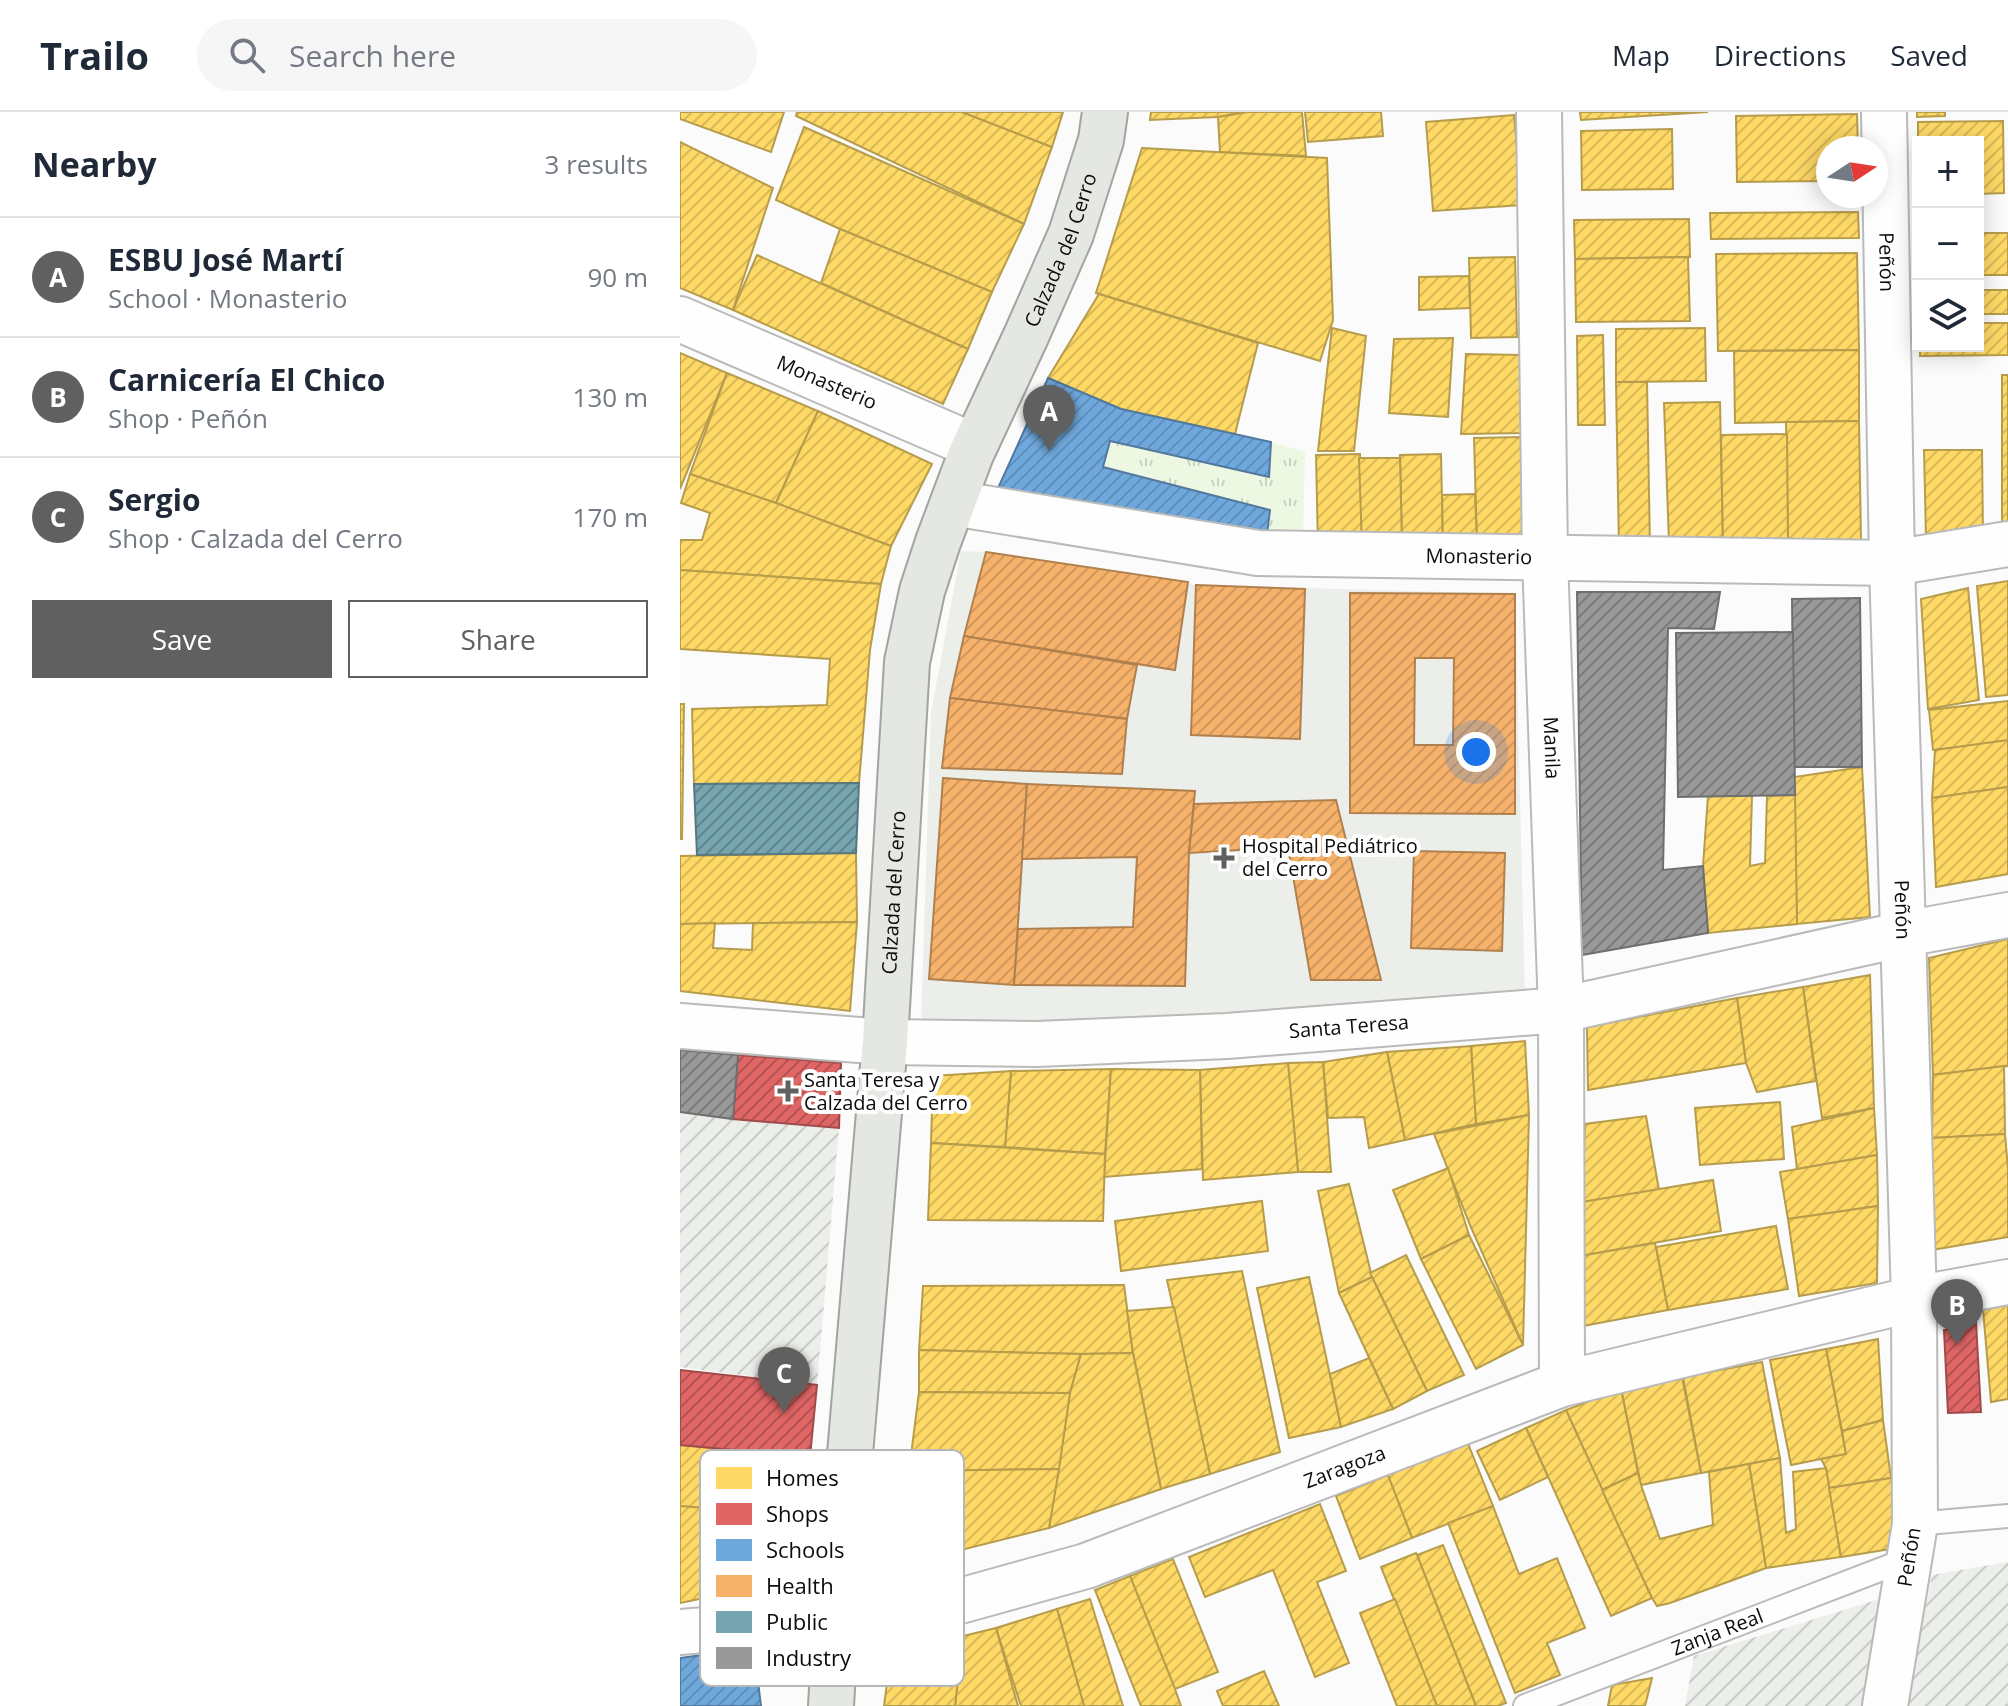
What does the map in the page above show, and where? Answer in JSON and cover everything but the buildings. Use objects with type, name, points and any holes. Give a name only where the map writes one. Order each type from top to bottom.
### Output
[{"type":"main road","name":"Calzada del Cerro","points":[[850,1450],[885,1042],[907,662],[922,591],[953,503],[974,446],[1071,234],[1101,140],[1105,112]]},
{"type":"main road","name":"Calzada del Cerro","points":[[831,1706],[832,1686]]},
{"type":"street","name":"Manila","points":[[1539,112],[1545,558],[1561,1010],[1562,1384]]},
{"type":"street","name":"Peñón","points":[[1884,112],[1892,563],[1914,1299],[1912,1542],[1885,1706]]},
{"type":"street","name":"Monasterio","points":[[680,319],[974,446]]},
{"type":"street","name":"Monasterio","points":[[953,503],[1258,553],[1892,563],[2008,544]]},
{"type":"street","name":"Santa Teresa","points":[[680,1026],[885,1042],[1037,1044],[1227,1036],[1561,1010],[1904,934],[2008,915]]},
{"type":"street","name":"Zaragoza","points":[[964,1600],[1086,1566],[1562,1384],[1914,1299],[2008,1282]]},
{"type":"street","name":"Zaragoza","points":[[680,1632],[700,1630]]},
{"type":"lane","name":"Zanja Real","points":[[1525,1706],[1912,1542],[2008,1516]]},
{"type":"shaded area","name":"Hospital Pediátrico del Cerro","points":[[961,551],[986,552],[1196,585],[1515,594],[1525,1002],[921,1025],[931,713]]},
{"type":"shaded area","points":[[680,1112],[839,1128],[817,1385],[680,1367]]},
{"type":"shaded area","points":[[2008,1562],[2008,1706],[1906,1706],[1932,1575]]},
{"type":"shaded area","points":[[1886,1597],[1865,1706],[1685,1706],[1694,1656]]},
{"type":"green space","points":[[1110,441],[1269,477],[1271,442],[1305,452],[1303,542],[1266,542],[1269,509],[1103,467]]},
{"type":"place","name":"ESBU José Martí","points":[[1049,451]]},
{"type":"place","name":"Hospital Pediátrico del Cerro","points":[[1224,858]]},
{"type":"place","name":"Santa Teresa y Calzada del Cerro","points":[[788,1091]]},
{"type":"place","name":"Carnicería El Chico","points":[[1957,1345]]},
{"type":"place","name":"Sergio","points":[[784,1413]]}]
